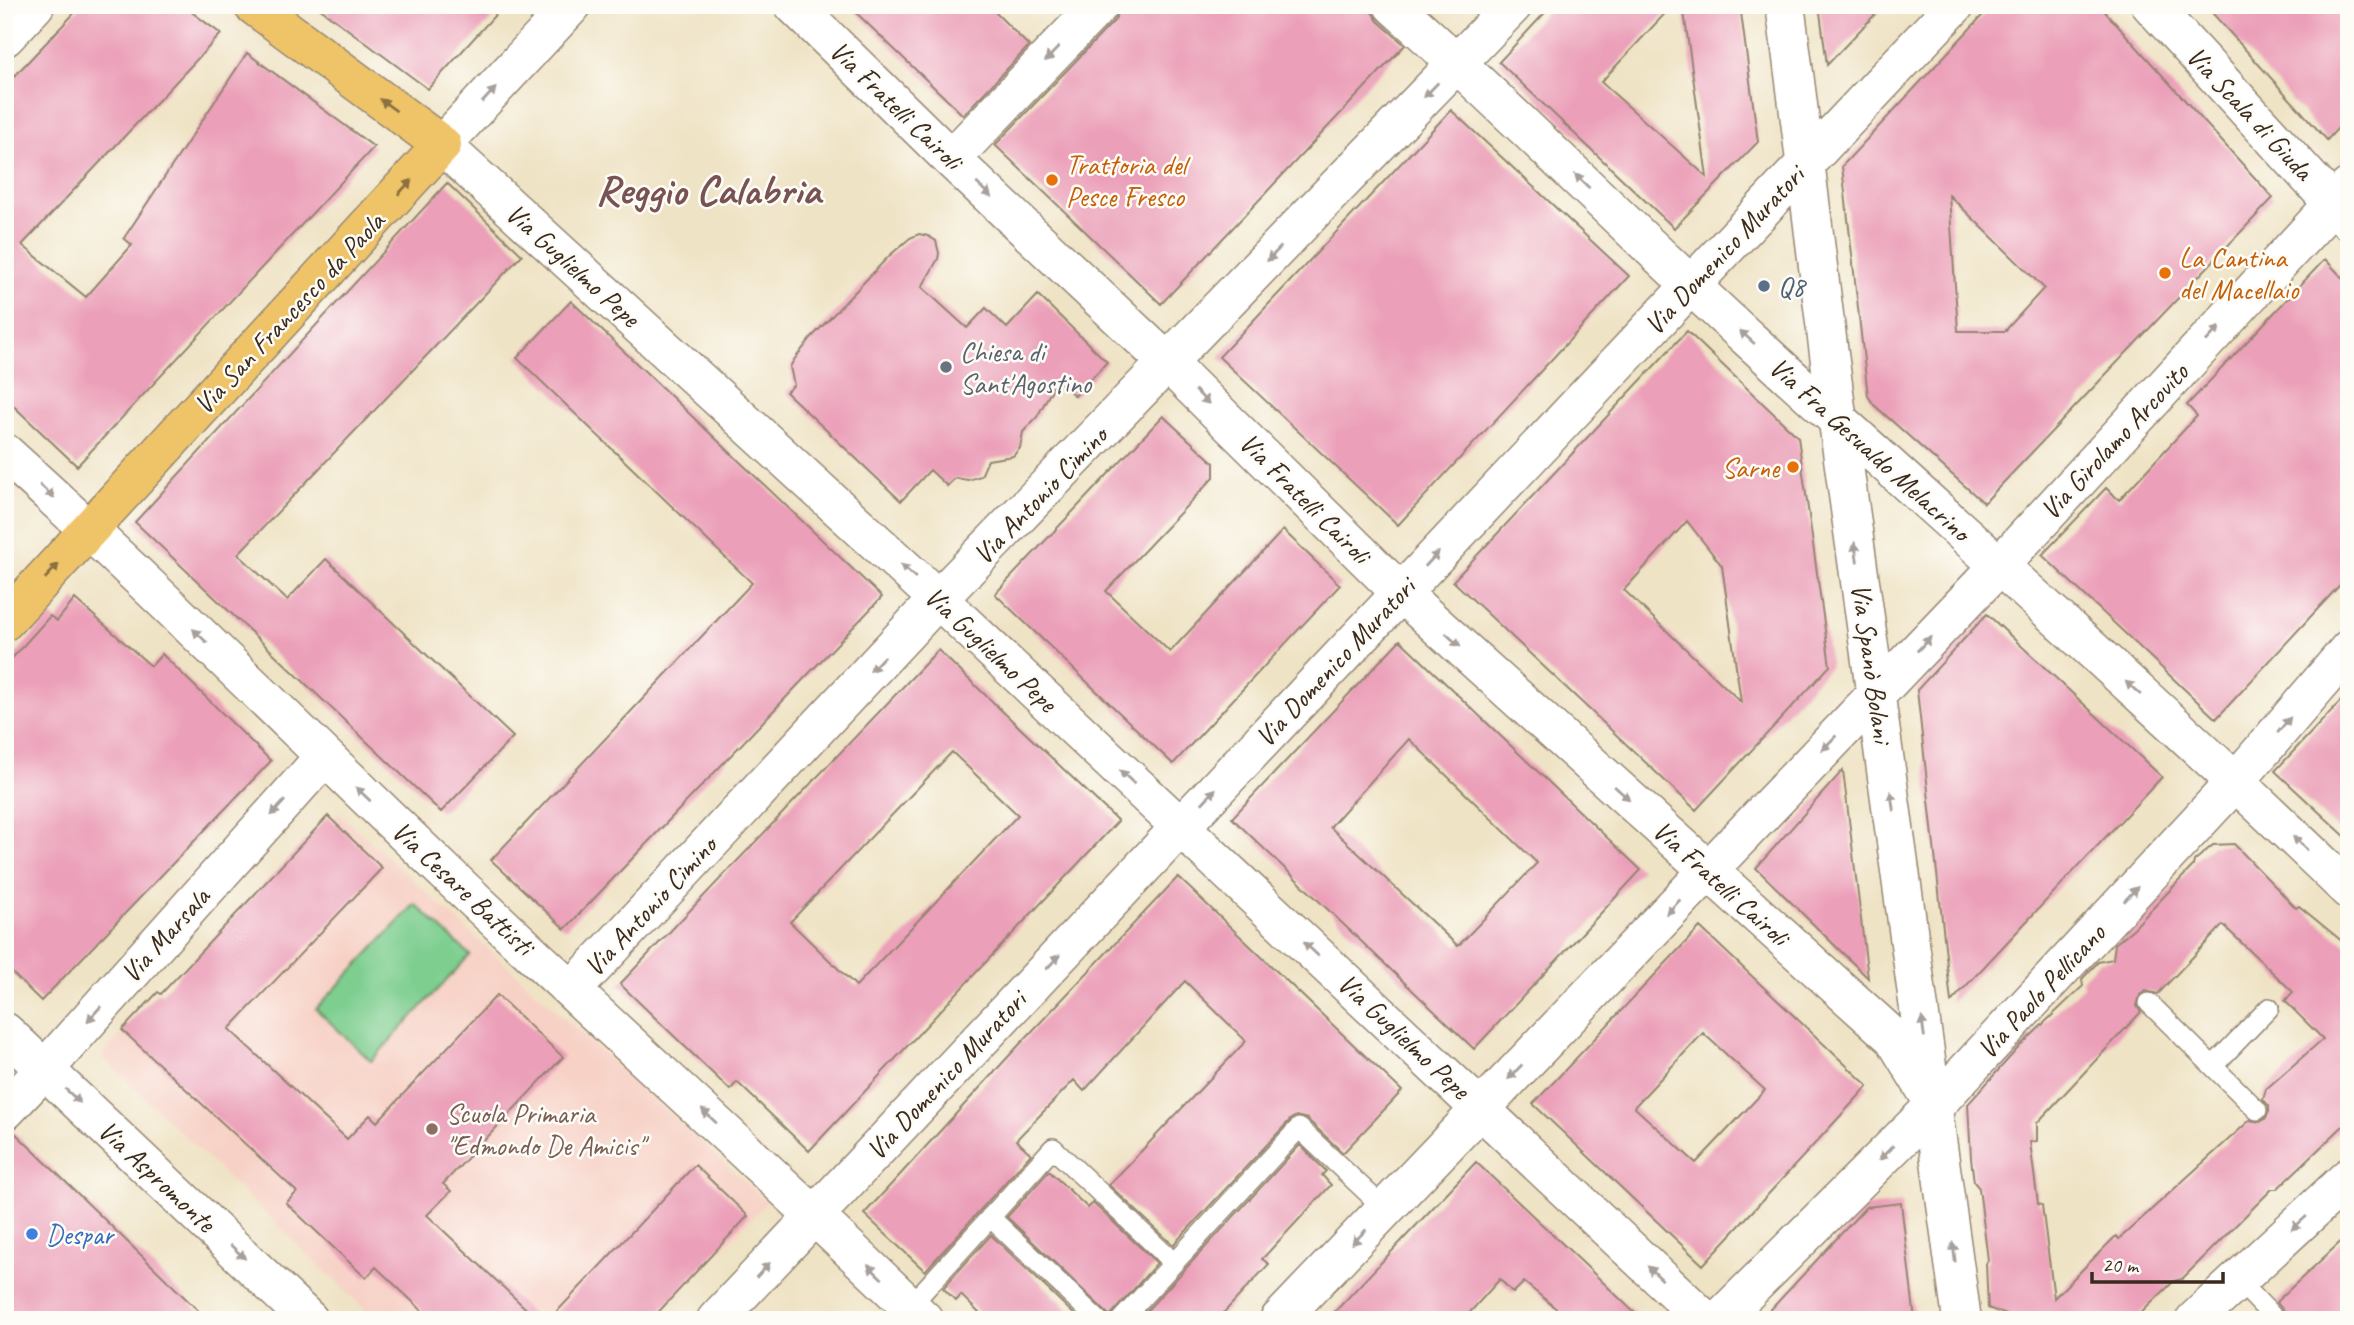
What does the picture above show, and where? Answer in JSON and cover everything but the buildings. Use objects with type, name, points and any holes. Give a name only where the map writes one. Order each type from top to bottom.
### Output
[{"type":"main road","name":"Via Guglielmo Pepe","points":[[253,5],[442,145]]},
{"type":"main road","name":"Via San Francesco da Paola","points":[[5,621],[442,145]]},
{"type":"street","points":[[5,37],[35,5]]},
{"type":"street","name":"Via San Francesco da Paola","points":[[442,145],[572,5]]},
{"type":"street","name":"Via Fratelli Cairoli","points":[[794,5],[951,159],[1168,363],[1401,593],[1894,1038],[1934,1105]]},
{"type":"street","points":[[951,159],[1099,5]]},
{"type":"street","name":"Via Fra Gesualdo Melacrino","points":[[1393,5],[1457,62],[1690,286],[2236,781],[2349,890]]},
{"type":"street","name":"Via Antonio Cimino","points":[[572,990],[939,599],[1513,5]]},
{"type":"street","name":"Via Spanò Bolani","points":[[1785,5],[1838,420],[1962,1320]]},
{"type":"street","name":"Via Domenico Muratori","points":[[716,1320],[1955,5]]},
{"type":"street","name":"Via Scala di Giuda","points":[[2151,5],[2343,204]]},
{"type":"street","name":"Via Guglielmo Pepe","points":[[442,145],[939,599],[1705,1320]]},
{"type":"street","name":"Via Girolamo Arcovito","points":[[1279,1320],[2343,204]]},
{"type":"street","name":"Via Cesare Battisti","points":[[5,453],[89,529],[324,757],[917,1313]]},
{"type":"street","name":"Via Paolo Pellicano","points":[[1719,1320],[1934,1105],[2096,950],[2349,649]]},
{"type":"street","name":"Via Marsala","points":[[5,1111],[324,757]]},
{"type":"street","name":"Via Aspromonte","points":[[5,1032],[309,1320]]},
{"type":"street","points":[[2194,1320],[2349,1177]]},
{"type":"lane","points":[[2149,1003],[2257,1110]]},
{"type":"lane","points":[[2214,1065],[2269,1009]]},
{"type":"lane","points":[[1121,1320],[1299,1128],[1385,1209]]},
{"type":"lane","points":[[917,1313],[990,1217],[1053,1148],[1174,1263]]},
{"type":"lane","points":[[990,1217],[1097,1320]]},
{"type":"lane","points":[[2237,1279],[2276,1320]]},
{"type":"shaded area","name":"Scuola Primaria \"Edmondo De Amicis\"","points":[[339,813],[767,1202],[653,1320],[376,1320],[101,1056]]},
{"type":"green space","points":[[415,904],[470,955],[371,1061],[316,1009]]},
{"type":"place","name":"Trattoria del Pesce Fresco","points":[[1052,180]]},
{"type":"place","name":"La Cantina del Macellaio","points":[[2165,273]]},
{"type":"place","name":"Q8","points":[[1764,286]]},
{"type":"place","name":"Chiesa di Sant'Agostino","points":[[946,367]]},
{"type":"place","name":"Sarne","points":[[1793,467]]},
{"type":"place","name":"Scuola Primaria \"Edmondo De Amicis\"","points":[[432,1129]]},
{"type":"place","name":"Despar","points":[[32,1234]]},
{"type":"district","name":"Reggio Calabria","points":[[708,190]]}]
